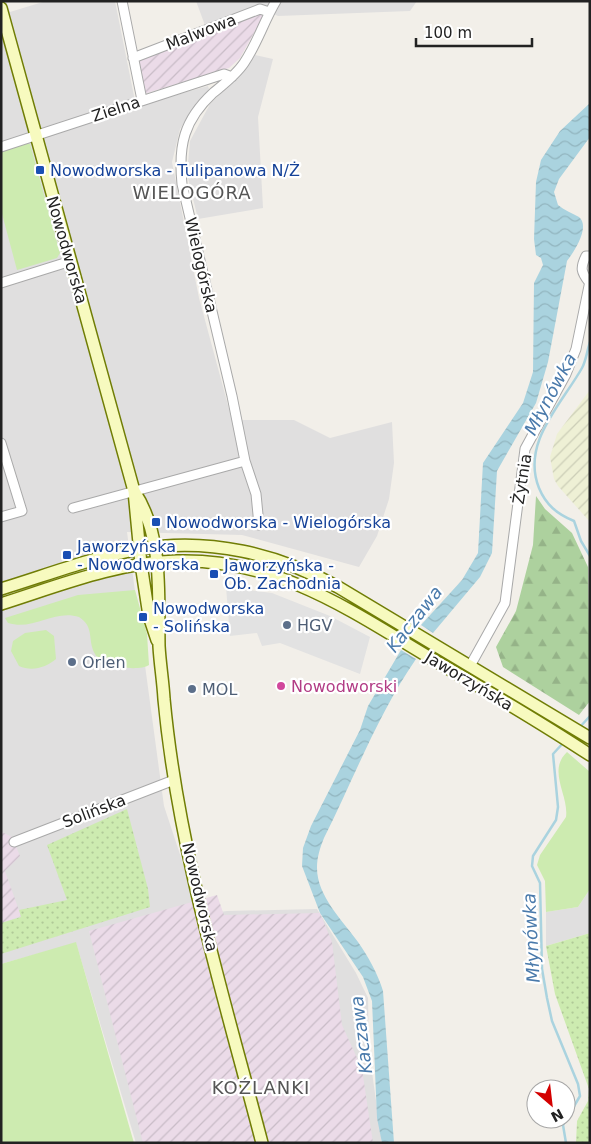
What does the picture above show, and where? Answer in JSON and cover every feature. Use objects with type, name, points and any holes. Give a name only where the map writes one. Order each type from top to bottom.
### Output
[{"type":"street","points":[[122,1],[142,100]]},
{"type":"street","name":"Wielogórska","points":[[260,525],[256,494],[246,461],[182,184],[180,148],[192,116],[244,63],[276,1]]},
{"type":"street","name":"Nowodworska","points":[[1,8],[134,492],[139,549],[149,616],[159,646]]},
{"type":"street","name":"Malwowa","points":[[133,58],[260,9],[269,12]]},
{"type":"street","name":"Zielna","points":[[1,147],[224,74],[232,77]]},
{"type":"street","name":"Żytnia","points":[[470,666],[505,603],[525,449],[566,374],[576,349],[590,282],[582,274],[581,266],[586,256],[590,256]]},
{"type":"street","points":[[1,283],[71,261]]},
{"type":"street","points":[[1,443],[22,511],[1,517]]},
{"type":"street","points":[[73,508],[246,461]]},
{"type":"street","name":"Nowodworska","points":[[134,492],[143,504],[154,547],[160,616],[159,646],[174,780],[198,895],[262,1143]]},
{"type":"street","name":"Jaworzyńska","points":[[1,589],[139,549],[154,547],[211,546],[270,557],[322,578],[586,736]]},
{"type":"street","name":"Jaworzyńska","points":[[1,604],[108,571],[156,562],[201,561],[261,570],[316,592],[437,662],[590,755]]},
{"type":"street","name":"Solińska","points":[[14,842],[174,780]]},
{"type":"shaded area","points":[[1,1],[6,1],[10,12],[46,1],[115,1],[136,106],[208,86],[207,93],[194,107],[180,129],[172,162],[199,298],[232,420],[294,420],[330,438],[392,422],[394,463],[389,499],[377,536],[359,567],[242,535],[127,532],[164,806],[200,915],[227,911],[317,909],[356,973],[368,998],[369,1051],[382,1143],[136,1143],[76,943],[1,964]]},
{"type":"shaded area","points":[[196,1],[417,1],[410,11],[278,16],[256,6],[206,28]]},
{"type":"shaded area","points":[[258,13],[264,15],[240,58],[229,68],[144,94],[137,61]]},
{"type":"shaded area","points":[[255,55],[273,59],[258,117],[263,208],[198,219],[187,174],[190,141],[210,104],[244,70]]},
{"type":"shaded area","name":"HGV","points":[[226,587],[272,593],[330,616],[370,637],[360,674],[280,643],[262,646],[257,633],[230,636]]},
{"type":"shaded area","points":[[2,832],[12,837],[20,856],[5,871],[21,916],[1,923]]},
{"type":"shaded area","points":[[590,889],[590,933],[546,946],[546,912],[578,907]]},
{"type":"shaded area","points":[[217,895],[224,915],[320,913],[332,942],[342,1025],[362,1069],[373,1143],[143,1143],[89,931]]},
{"type":"green space","points":[[20,144],[30,144],[60,253],[57,258],[17,270],[1,210],[1,151]]},
{"type":"green space","points":[[590,390],[590,522],[558,486],[554,479],[550,457],[557,434]]},
{"type":"green space","points":[[536,496],[545,509],[572,533],[588,567],[590,701],[579,715],[503,667],[496,647],[516,611],[533,545]]},
{"type":"green space","points":[[135,590],[147,634],[149,665],[144,667],[120,667],[104,662],[95,654],[89,629],[79,617],[70,615],[52,617],[35,623],[17,625],[8,623],[5,618],[78,595]]},
{"type":"green space","points":[[46,630],[54,636],[56,659],[34,669],[19,666],[11,651],[13,641],[25,633]]},
{"type":"green space","points":[[567,752],[590,772],[590,889],[578,907],[546,912],[545,881],[537,865],[540,855],[566,817],[559,767],[561,759]]},
{"type":"green space","points":[[127,809],[148,889],[150,907],[1,954],[1,923],[21,917],[19,910],[67,900],[47,845]]},
{"type":"green space","points":[[590,933],[590,1143],[576,1143],[577,1121],[588,1101],[589,1089],[555,994],[546,946]]},
{"type":"green space","points":[[76,942],[134,1143],[1,1143],[1,964]]},
{"type":"water","points":[[590,103],[590,137],[559,179],[554,192],[558,205],[579,217],[582,221],[582,233],[577,246],[567,261],[548,362],[536,403],[497,471],[492,553],[480,577],[433,633],[421,625],[462,580],[478,553],[483,463],[523,403],[533,372],[534,283],[543,265],[541,258],[536,255],[534,239],[536,182],[541,160],[560,131]]},
{"type":"water","points":[[401,650],[416,659],[402,680],[367,747],[324,838],[317,864],[318,878],[326,898],[365,953],[376,972],[383,991],[394,1143],[382,1143],[377,1118],[372,1001],[363,977],[320,913],[302,866],[303,848],[311,826],[360,730],[368,706]]},
{"type":"waterway","name":"Młynówka","points":[[590,342],[582,368],[554,410],[539,440],[535,455],[535,471],[539,488],[545,499],[557,512],[574,521],[581,541],[590,556]]},
{"type":"waterway","name":"Młynówka","points":[[579,728],[590,716]]},
{"type":"waterway","name":"Młynówka","points":[[564,742],[553,754],[558,807],[556,820],[533,856],[532,866],[540,883],[542,969],[547,998],[552,1021],[578,1084],[580,1096],[563,1125],[566,1143]]},
{"type":"place","name":"Nowodworska - Tulipanowa N/Ż","points":[[40,170]]},
{"type":"place","name":"Nowodworska - Wielogórska","points":[[156,522]]},
{"type":"place","name":"Jaworzyńska - Nowodworska","points":[[67,555]]},
{"type":"place","name":"Jaworzyńska - Ob. Zachodnia","points":[[214,574]]},
{"type":"place","name":"Nowodworska - Solińska","points":[[143,617]]},
{"type":"place","name":"HGV","points":[[287,625]]},
{"type":"place","name":"Orlen","points":[[72,662]]},
{"type":"place","name":"Nowodworski","points":[[281,686]]},
{"type":"place","name":"MOL","points":[[192,689]]},
{"type":"district","name":"WIELOGÓRA","points":[[192,192]]},
{"type":"district","name":"KOŹLANKI","points":[[261,1087]]},
{"type":"water label","name":"Kaczawa","points":[[414,619]]},
{"type":"water label","name":"Kaczawa","points":[[361,1035]]}]
